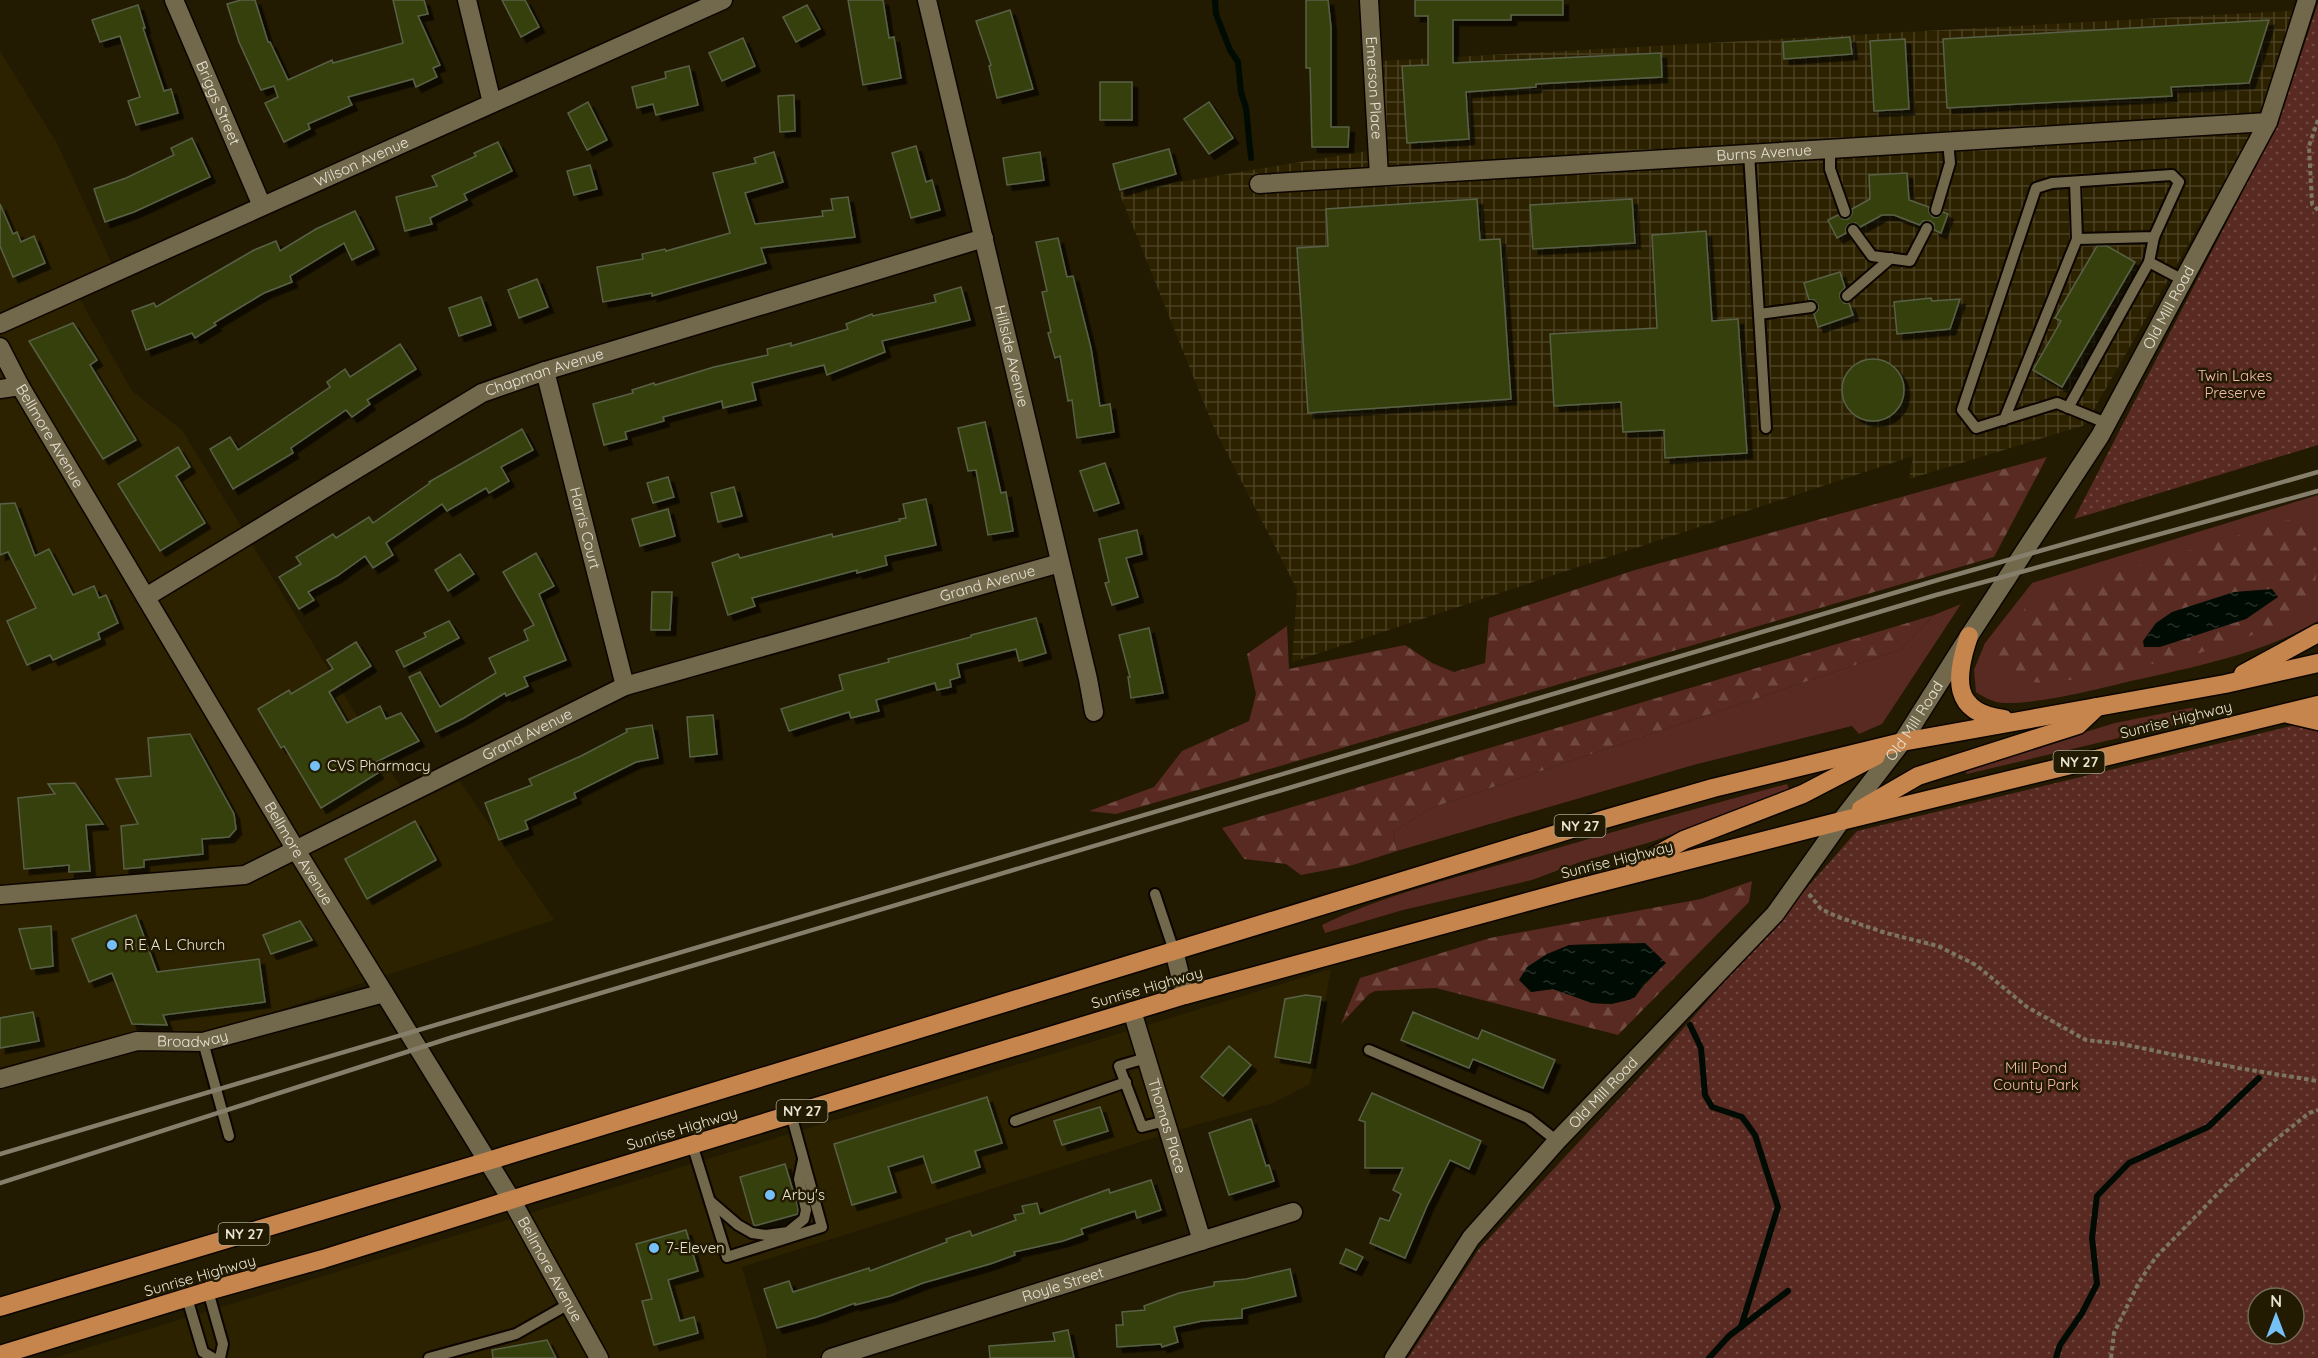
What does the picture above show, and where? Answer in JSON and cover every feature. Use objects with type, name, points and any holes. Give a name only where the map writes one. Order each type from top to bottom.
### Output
[{"type":"highway","points":[[2225,684],[2318,633]]},
{"type":"highway","points":[[1969,636],[1962,654],[1959,680],[1965,701],[1971,708],[1987,716],[2007,720],[2030,719]]},
{"type":"highway","name":"Sunrise Highway","points":[[0,1307],[1713,788],[1902,742],[2225,684],[2318,663]]},
{"type":"highway","name":"Sunrise Highway","points":[[0,1355],[208,1291],[323,1259],[511,1199],[1185,995],[1841,820],[2318,705]]},
{"type":"highway","points":[[1841,820],[1918,776],[2078,725],[2098,707]]},
{"type":"highway","points":[[2284,713],[2318,721]]},
{"type":"highway","points":[[1611,880],[1684,840],[1803,794],[1902,742]]},
{"type":"street","name":"Briggs Street","points":[[174,0],[262,206]]},
{"type":"street","points":[[467,0],[492,103]]},
{"type":"street","name":"Wilson Avenue","points":[[0,324],[723,0]]},
{"type":"street","name":"Hillside Avenue","points":[[927,0],[1094,712]]},
{"type":"street","name":"Emerson Place","points":[[1369,0],[1379,176]]},
{"type":"street","name":"Old Mill Road","points":[[1394,1358],[1471,1238],[1557,1141],[1775,914],[1841,820],[1902,742],[2106,423],[2268,122],[2307,0]]},
{"type":"street","name":"Burns Avenue","points":[[1259,184],[2268,122]]},
{"type":"street","name":"Chapman Avenue","points":[[146,597],[482,393],[545,371],[984,238]]},
{"type":"street","name":"Bellmore Avenue","points":[[0,347],[20,386],[296,849],[511,1199],[599,1358]]},
{"type":"street","name":"Harris Court","points":[[545,371],[625,686]]},
{"type":"street","points":[[0,389],[20,386]]},
{"type":"street","name":"Grand Avenue","points":[[0,895],[245,875],[625,686],[1060,563]]},
{"type":"street","points":[[1174,951],[1185,995]]},
{"type":"street","name":"Broadway","points":[[0,1079],[137,1041],[203,1042],[384,993]]},
{"type":"street","name":"Thomas Place","points":[[1132,1011],[1202,1240]]},
{"type":"street","name":"Royle Street","points":[[831,1358],[1293,1212]]},
{"type":"lane","points":[[1936,210],[1950,162],[1948,141]]},
{"type":"lane","points":[[1830,149],[1830,169],[1845,212]]},
{"type":"lane","points":[[1749,153],[1766,428]]},
{"type":"lane","points":[[2068,408],[2149,262],[2154,237],[2179,183],[2172,175],[2052,183],[2036,188],[1962,410],[1977,428],[2057,403],[2068,408],[2106,423]]},
{"type":"lane","points":[[2004,420],[2077,239],[2075,182]]},
{"type":"lane","points":[[1853,230],[1872,256],[1910,261],[1927,228]]},
{"type":"lane","points":[[2077,239],[2154,237]]},
{"type":"lane","points":[[1847,296],[1891,258]]},
{"type":"lane","points":[[2149,262],[2183,280]]},
{"type":"lane","points":[[1759,314],[1811,307]]},
{"type":"lane","points":[[1155,894],[1174,951]]},
{"type":"lane","points":[[203,1042],[230,1136]]},
{"type":"lane","points":[[1369,1050],[1528,1118],[1557,1141]]},
{"type":"lane","points":[[1146,1058],[1119,1066],[1142,1127],[1165,1121]]},
{"type":"lane","points":[[1015,1121],[1126,1082]]},
{"type":"lane","points":[[692,1144],[727,1257],[822,1227],[790,1114]]},
{"type":"lane","points":[[710,1201],[738,1225],[752,1233],[766,1235],[788,1232],[804,1219],[806,1210],[799,1179],[804,1158]]},
{"type":"lane","points":[[208,1291],[223,1344],[220,1358]]},
{"type":"lane","points":[[187,1298],[203,1352],[213,1358]]},
{"type":"lane","points":[[429,1358],[516,1334],[569,1304]]},
{"type":"path","points":[[2318,120],[2309,146],[2312,204],[2318,210]]},
{"type":"path","points":[[1801,879],[1821,909],[1886,933],[1938,946],[1976,965],[2027,1007],[2086,1040],[2122,1044],[2238,1068],[2318,1081]]},
{"type":"path","points":[[2111,1358],[2114,1333],[2139,1282],[2156,1257],[2244,1168],[2309,1113],[2318,1110]]},
{"type":"shaded area","points":[[2304,10],[2244,147],[2085,425],[1909,479],[1913,456],[1292,662],[1297,589],[1214,428],[1119,192],[1385,148],[1382,61]]},
{"type":"shaded area","points":[[0,51],[58,145],[113,266],[72,285],[132,391],[182,430],[411,804],[460,781],[554,920],[201,1036],[0,1074]]},
{"type":"shaded area","points":[[1331,969],[1310,1084],[1273,1103],[1182,1129],[742,1267],[767,1351],[766,1358],[54,1358]]},
{"type":"green space","name":"Twin Lakes Preserve","points":[[2318,3],[2318,445],[2074,519],[2279,121]]},
{"type":"green space","points":[[2047,457],[1994,557],[1116,814],[1089,811],[1154,787],[1182,751],[1249,721],[1256,694],[1247,654],[1287,626],[1289,669],[1405,645],[1432,663],[1454,672],[1485,663],[1489,618],[1635,570]]},
{"type":"green space","points":[[2318,495],[2318,621],[2297,633],[2225,659],[2066,696],[2005,703],[1990,700],[1976,692],[1974,670],[1985,643],[2032,583]]},
{"type":"green space","points":[[2298,517],[2317,550],[2315,592],[2299,619],[2188,657],[2054,683],[2026,682],[1997,656],[2030,599]],"holes":[[[2278,596],[2246,619],[2184,638]]]},
{"type":"green space","points":[[1961,604],[1882,724],[1859,734],[1852,726],[1697,764],[1397,851],[1393,832],[1431,808],[1900,650],[1934,615]]},
{"type":"green space","points":[[1934,615],[1900,650],[1431,808],[1393,832],[1397,851],[1353,865],[1301,875],[1286,864],[1244,859],[1222,828]]},
{"type":"green space","points":[[2195,707],[2195,720],[1967,774],[1964,769],[2115,723]]},
{"type":"green space","name":"Mill Pond County Park","points":[[2304,723],[2318,727],[2318,1358],[1408,1358],[1479,1249],[1658,1057],[1857,831]]},
{"type":"green space","points":[[1787,784],[1790,792],[1651,842],[1580,862],[1532,880],[1403,910],[1325,933],[1322,925],[1345,914],[1418,888]]},
{"type":"green space","points":[[1752,881],[1749,902],[1618,1035],[1436,988],[1375,991],[1369,994],[1341,1024],[1360,978],[1490,938],[1701,899]],"holes":[[[1628,943],[1650,949],[1665,963],[1635,997],[1611,1004],[1592,1003],[1553,989],[1531,992],[1570,945]]]},
{"type":"water","points":[[2272,589],[2278,597],[2246,619],[2160,647],[2144,647],[2143,641],[2156,623],[2172,612],[2234,592]]},
{"type":"water","points":[[1645,943],[1666,963],[1643,985],[1635,997],[1629,1000],[1611,1004],[1592,1003],[1553,989],[1531,992],[1519,980],[1527,967],[1547,954],[1569,945]]},
{"type":"building","points":[[241,0],[255,0],[268,42],[288,80],[332,60],[333,63],[403,43],[393,0],[424,0],[428,14],[418,16],[440,65],[433,68],[437,77],[416,87],[413,79],[348,97],[352,105],[308,124],[310,129],[284,142],[265,103],[278,97],[274,86],[261,90],[239,42],[227,4]]},
{"type":"building","points":[[502,0],[525,0],[539,27],[521,37]]},
{"type":"building","points":[[848,0],[883,0],[889,38],[894,37],[901,78],[863,85]]},
{"type":"building","points":[[1306,0],[1328,0],[1331,27],[1331,127],[1349,127],[1348,147],[1312,147],[1310,68],[1306,68]]},
{"type":"building","points":[[1415,0],[1563,0],[1563,15],[1511,15],[1511,20],[1453,20],[1453,63],[1661,53],[1662,77],[1536,84],[1536,87],[1466,92],[1469,139],[1407,143],[1402,66],[1428,65],[1428,16],[1415,16]]},
{"type":"building","points":[[138,5],[145,28],[143,28],[164,91],[171,89],[178,113],[136,125],[128,101],[140,97],[120,36],[100,42],[92,20]]},
{"type":"building","points":[[807,5],[820,29],[796,42],[783,17]]},
{"type":"building","points":[[1010,10],[1033,89],[997,98],[989,66],[991,65],[976,21]]},
{"type":"building","points":[[2269,20],[2249,83],[2171,87],[2172,96],[1947,108],[1943,39]]},
{"type":"building","points":[[1850,37],[1852,54],[1784,59],[1783,42]]},
{"type":"building","points":[[743,38],[755,66],[722,81],[709,53]]},
{"type":"building","points":[[1905,39],[1909,109],[1874,111],[1870,41]]},
{"type":"building","points":[[689,66],[698,105],[656,115],[653,104],[637,108],[632,87],[666,78],[665,72]]},
{"type":"building","points":[[1100,82],[1132,82],[1132,120],[1100,120]]},
{"type":"building","points":[[794,95],[795,131],[780,132],[778,96]]},
{"type":"building","points":[[588,102],[607,140],[587,150],[568,113]]},
{"type":"building","points":[[1209,102],[1233,138],[1209,154],[1184,119]]},
{"type":"building","points":[[192,138],[210,177],[134,212],[105,222],[94,189],[126,178],[174,155],[171,148]]},
{"type":"building","points":[[498,142],[512,171],[464,194],[467,200],[430,218],[432,224],[405,231],[396,197],[437,186],[432,176],[476,156],[474,153]]},
{"type":"building","points":[[916,146],[926,182],[932,180],[940,210],[911,218],[892,153]]},
{"type":"building","points":[[1169,149],[1176,174],[1120,190],[1113,164]]},
{"type":"building","points":[[774,152],[783,182],[745,193],[755,224],[823,216],[822,211],[833,210],[831,199],[848,197],[855,237],[761,248],[766,263],[652,296],[652,293],[603,302],[597,267],[643,259],[642,254],[665,249],[666,251],[730,233],[713,173],[756,163],[754,158]]},
{"type":"building","points":[[1040,152],[1044,180],[1007,185],[1003,158]]},
{"type":"building","points":[[590,165],[597,189],[574,195],[567,171]]},
{"type":"building","points":[[1907,173],[1909,200],[1929,207],[1929,212],[1933,217],[1938,217],[1943,212],[1948,214],[1941,233],[1934,230],[1934,224],[1930,221],[1923,221],[1920,225],[1894,215],[1882,215],[1860,227],[1855,223],[1849,224],[1846,233],[1837,238],[1828,220],[1838,215],[1843,219],[1848,219],[1852,214],[1852,209],[1870,199],[1869,175]]},
{"type":"building","points":[[1477,199],[1480,240],[1500,239],[1511,399],[1308,413],[1297,248],[1328,246],[1326,209]]},
{"type":"building","points":[[1632,199],[1635,243],[1533,249],[1530,205]]},
{"type":"building","points":[[0,204],[13,234],[17,232],[21,242],[34,236],[45,263],[13,277],[0,246]]},
{"type":"building","points":[[355,211],[374,249],[352,260],[344,243],[290,276],[292,282],[264,293],[214,323],[216,325],[195,338],[192,333],[146,350],[132,311],[154,303],[156,307],[254,250],[276,241],[280,251],[316,229]]},
{"type":"building","points":[[1706,231],[1712,321],[1738,319],[1747,453],[1665,458],[1664,430],[1623,432],[1621,402],[1554,406],[1550,334],[1657,328],[1652,235]]},
{"type":"building","points":[[1058,238],[1067,277],[1073,276],[1091,348],[1100,406],[1110,404],[1114,432],[1077,438],[1072,400],[1068,401],[1060,356],[1055,358],[1048,333],[1051,332],[1042,292],[1047,291],[1036,242]]},
{"type":"building","points":[[2097,246],[2107,246],[2135,262],[2062,387],[2033,370],[2061,321],[2055,318]]},
{"type":"building","points":[[1840,272],[1845,288],[1840,293],[1840,298],[1844,303],[1849,303],[1853,315],[1818,327],[1814,314],[1818,310],[1818,305],[1814,300],[1809,300],[1804,283]]},
{"type":"building","points":[[537,279],[548,307],[519,318],[508,290]]},
{"type":"building","points":[[961,287],[970,320],[882,341],[885,352],[827,375],[824,365],[752,383],[756,400],[723,408],[722,401],[663,417],[664,421],[625,432],[627,439],[604,445],[593,404],[633,393],[632,390],[654,383],[655,385],[714,367],[768,355],[767,349],[791,343],[791,346],[848,329],[846,324],[872,314],[873,316],[936,302],[934,295]]},
{"type":"building","points":[[481,297],[491,325],[459,336],[449,308]]},
{"type":"building","points":[[1931,298],[1932,301],[1960,299],[1950,329],[1897,334],[1894,302]]},
{"type":"building","points":[[73,323],[97,360],[90,365],[136,440],[103,459],[29,341]]},
{"type":"building","points":[[400,344],[416,369],[367,400],[370,404],[352,417],[346,410],[291,448],[293,453],[233,489],[210,449],[230,437],[238,450],[330,387],[327,382],[345,369],[350,377]]},
{"type":"building","points":[[1873,359],[1895,368],[1904,390],[1895,412],[1873,421],[1851,412],[1842,390],[1851,368]]},
{"type":"building","points":[[985,422],[1001,493],[1006,492],[1013,531],[988,535],[976,470],[968,471],[958,428]]},
{"type":"building","points":[[522,429],[533,450],[501,467],[509,481],[489,493],[486,488],[447,511],[442,504],[386,543],[393,555],[373,568],[365,556],[337,576],[308,592],[314,600],[299,609],[279,577],[301,564],[296,557],[333,534],[336,538],[369,517],[373,523],[429,482]]},
{"type":"building","points":[[178,447],[190,467],[176,476],[205,523],[160,551],[118,484]]},
{"type":"building","points":[[1105,463],[1119,503],[1094,511],[1080,471]]},
{"type":"building","points":[[668,477],[674,497],[653,503],[647,483]]},
{"type":"building","points":[[734,487],[742,516],[718,522],[711,493]]},
{"type":"building","points":[[926,499],[936,545],[885,556],[887,565],[857,573],[857,570],[752,598],[755,606],[728,615],[712,563],[738,554],[740,558],[832,534],[833,537],[900,521],[899,519],[906,518],[903,504]]},
{"type":"building","points":[[15,503],[35,556],[49,549],[73,595],[94,586],[99,598],[106,595],[118,623],[98,633],[100,639],[53,660],[50,655],[27,665],[7,621],[36,608],[8,552],[0,555],[0,504]]},
{"type":"building","points":[[668,509],[675,536],[640,546],[632,519]]},
{"type":"building","points":[[1137,530],[1142,554],[1126,558],[1138,597],[1112,605],[1105,583],[1109,582],[1099,539]]},
{"type":"building","points":[[536,553],[554,586],[539,594],[566,660],[524,677],[528,686],[506,696],[505,693],[436,732],[409,677],[420,672],[440,707],[496,673],[489,658],[528,640],[524,630],[534,625],[503,572]]},
{"type":"building","points":[[460,554],[474,574],[448,591],[435,570]]},
{"type":"building","points":[[652,592],[672,592],[670,630],[651,630]]},
{"type":"building","points":[[1036,618],[1046,653],[1019,661],[1016,649],[957,664],[960,677],[950,680],[951,687],[937,690],[935,683],[876,700],[879,711],[851,718],[849,712],[789,731],[781,709],[843,690],[839,675]]},
{"type":"building","points":[[449,621],[459,638],[404,667],[396,651],[426,637],[424,633]]},
{"type":"building","points":[[1149,628],[1163,693],[1131,698],[1128,677],[1130,677],[1119,635]]},
{"type":"building","points":[[356,642],[371,666],[329,692],[347,723],[380,706],[386,719],[401,713],[419,741],[372,764],[378,773],[321,808],[284,746],[281,748],[258,709],[289,690],[291,694],[333,669],[327,660]]},
{"type":"building","points":[[713,715],[717,754],[690,757],[687,717]]},
{"type":"building","points":[[652,725],[658,758],[636,762],[574,793],[576,798],[525,821],[528,829],[499,840],[485,803],[532,785],[529,779],[581,756],[627,732],[626,729]]},
{"type":"building","points":[[190,734],[234,814],[236,829],[229,837],[202,839],[203,854],[144,860],[144,867],[124,869],[121,826],[138,824],[116,779],[151,776],[148,738]]},
{"type":"building","points":[[75,783],[103,824],[86,825],[90,871],[69,872],[69,865],[24,869],[18,798],[55,794],[48,784]]},
{"type":"building","points":[[415,821],[436,860],[367,899],[345,859]]},
{"type":"building","points":[[136,915],[157,972],[259,959],[265,1002],[163,1015],[167,1025],[132,1024],[112,973],[89,982],[72,939]]},
{"type":"building","points":[[300,921],[312,940],[271,954],[263,935]]},
{"type":"building","points":[[51,926],[53,966],[31,969],[19,929]]},
{"type":"building","points":[[1306,995],[1321,997],[1310,1063],[1275,1057],[1285,999]]},
{"type":"building","points":[[33,1012],[39,1041],[0,1048],[0,1018]]},
{"type":"building","points":[[1413,1012],[1478,1039],[1482,1030],[1555,1060],[1543,1088],[1473,1059],[1469,1068],[1401,1040]]},
{"type":"building","points":[[1229,1046],[1251,1065],[1223,1096],[1201,1077]]},
{"type":"building","points":[[1372,1093],[1481,1141],[1469,1169],[1450,1160],[1405,1258],[1370,1243],[1380,1218],[1389,1221],[1401,1194],[1393,1190],[1403,1168],[1365,1168],[1365,1122],[1359,1120]]},
{"type":"building","points":[[987,1097],[1002,1143],[975,1151],[980,1167],[932,1183],[923,1156],[888,1167],[896,1192],[852,1205],[834,1144]]},
{"type":"building","points":[[1100,1107],[1108,1131],[1062,1145],[1054,1121]]},
{"type":"building","points":[[1251,1119],[1266,1166],[1269,1165],[1274,1181],[1229,1195],[1209,1133]]},
{"type":"building","name":"Arby's","points":[[785,1164],[798,1214],[754,1226],[740,1177]]},
{"type":"building","points":[[1151,1180],[1161,1210],[1137,1218],[1135,1211],[1081,1229],[1083,1234],[1063,1241],[1014,1252],[1015,1255],[990,1264],[923,1283],[890,1296],[855,1305],[855,1303],[777,1328],[764,1289],[789,1281],[793,1292],[869,1268],[870,1271],[947,1242],[946,1239],[970,1231],[972,1236],[1016,1220],[1014,1215],[1024,1213],[1022,1206],[1037,1203],[1040,1214],[1109,1189],[1110,1193]]},
{"type":"building","points":[[686,1230],[698,1271],[668,1280],[680,1321],[694,1317],[698,1333],[654,1345],[642,1301],[652,1299],[636,1244]]},
{"type":"building","points":[[1346,1249],[1363,1257],[1356,1270],[1340,1263]]},
{"type":"building","points":[[1290,1269],[1296,1296],[1242,1309],[1242,1318],[1202,1321],[1174,1327],[1178,1342],[1162,1347],[1161,1344],[1117,1347],[1116,1325],[1123,1325],[1122,1312],[1145,1310],[1144,1306],[1179,1293],[1214,1286],[1214,1282],[1246,1279]]},
{"type":"building","points":[[1068,1330],[1074,1358],[990,1358],[989,1346],[1055,1341],[1053,1333]]},
{"type":"building","points":[[547,1340],[556,1358],[493,1358],[492,1350]]},
{"type":"waterway","points":[[1215,0],[1216,14],[1230,50],[1238,62],[1251,158]]},
{"type":"waterway","points":[[1690,1025],[1701,1048],[1705,1095],[1712,1107],[1742,1117],[1755,1135],[1778,1207],[1741,1327]]},
{"type":"waterway","points":[[2056,1358],[2060,1345],[2082,1313],[2097,1284],[2092,1238],[2097,1196],[2129,1163],[2208,1127],[2259,1078]]},
{"type":"waterway","points":[[1709,1358],[1729,1336],[1788,1291]]},
{"type":"railway","points":[[0,1154],[1941,579],[2318,472]]},
{"type":"railway","points":[[0,1183],[450,1038],[1936,595],[2318,491]]},
{"type":"place","name":"CVS Pharmacy","points":[[315,766]]},
{"type":"place","name":"R E A L Church","points":[[112,945]]},
{"type":"place","name":"Arby's","points":[[770,1195]]},
{"type":"place","name":"7-Eleven","points":[[654,1248]]}]
